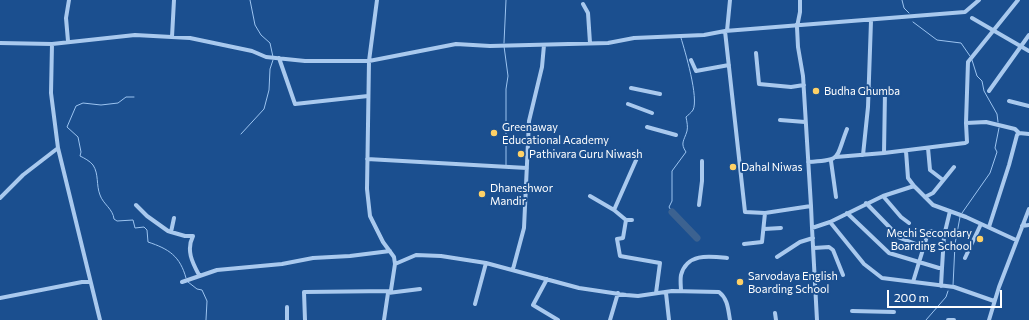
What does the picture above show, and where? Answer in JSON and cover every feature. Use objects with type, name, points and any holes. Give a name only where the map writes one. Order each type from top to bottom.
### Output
[{"type":"street","points":[[68,41],[66,18],[69,0]]},
{"type":"street","points":[[172,37],[174,0]]},
{"type":"street","points":[[376,0],[369,61],[367,189],[370,216],[396,264],[384,320]]},
{"type":"street","points":[[730,0],[726,31],[745,212],[765,213],[810,206]]},
{"type":"street","points":[[800,0],[800,12],[797,27],[798,51],[803,71],[804,85],[817,320]]},
{"type":"street","points":[[0,42],[52,44],[68,41],[135,36],[172,37],[190,38],[252,51],[266,57],[305,61],[369,61],[456,44],[490,46],[590,43],[704,35],[726,31],[797,27],[965,12],[979,0]]},
{"type":"street","points":[[836,157],[906,151],[967,142],[966,124],[968,62],[1018,0]]},
{"type":"street","points":[[583,4],[588,13],[590,43]]},
{"type":"street","points":[[972,18],[1029,51]]},
{"type":"street","points":[[863,155],[869,89],[871,21]]},
{"type":"street","points":[[989,91],[1029,35]]},
{"type":"street","points":[[52,44],[51,93],[58,148],[100,320]]},
{"type":"street","points":[[512,269],[524,228],[529,121],[542,67],[544,45]]},
{"type":"street","points":[[756,53],[759,84],[790,87],[804,85]]},
{"type":"street","points":[[279,58],[295,104],[368,96]]},
{"type":"street","points":[[691,60],[696,71],[729,65]]},
{"type":"street","points":[[631,88],[660,94]]},
{"type":"street","points":[[869,89],[885,92],[884,153]]},
{"type":"street","points":[[1009,101],[1029,106]]},
{"type":"street","points":[[628,104],[652,113]]},
{"type":"street","points":[[780,120],[805,122]]},
{"type":"street","points":[[966,124],[986,122],[1015,129],[1019,133],[1029,134]]},
{"type":"street","points":[[647,127],[676,135]]},
{"type":"street","points":[[808,162],[832,161],[836,157],[847,129]]},
{"type":"street","points":[[989,227],[1009,165],[1016,135],[1019,133]]},
{"type":"street","points":[[0,198],[23,175],[58,148]]},
{"type":"street","points":[[928,148],[930,170],[943,180]]},
{"type":"street","points":[[906,151],[908,178],[933,205],[989,227],[1016,240]]},
{"type":"street","points":[[614,210],[637,158]]},
{"type":"street","points":[[367,159],[527,168]]},
{"type":"street","points":[[699,205],[702,181],[702,161]]},
{"type":"street","points":[[832,161],[836,197]]},
{"type":"street","points":[[925,197],[932,193],[954,167]]},
{"type":"street","points":[[812,228],[830,222],[866,203],[883,196],[914,186]]},
{"type":"street","points":[[590,196],[614,210],[626,220],[632,220]]},
{"type":"street","points":[[883,196],[908,223]]},
{"type":"street","points":[[866,203],[900,238],[924,247]]},
{"type":"street","points":[[136,205],[147,216],[171,232],[185,236],[194,236],[189,246],[191,256],[199,275]]},
{"type":"street","points":[[989,320],[994,301],[1029,209]]},
{"type":"street","points":[[941,286],[944,236],[950,211]]},
{"type":"street","points":[[744,244],[762,242],[765,213]]},
{"type":"street","points":[[847,213],[889,253],[942,268]]},
{"type":"street","points":[[171,232],[174,218]]},
{"type":"street","points":[[626,220],[623,238],[617,239],[620,256],[660,263],[656,294]]},
{"type":"street","points":[[830,222],[864,264],[882,278],[954,287],[994,301]]},
{"type":"street","points":[[964,258],[981,224]]},
{"type":"street","points":[[1022,226],[1029,225]]},
{"type":"street","points":[[764,229],[781,228]]},
{"type":"street","points":[[913,282],[928,233],[931,232],[944,236]]},
{"type":"street","points":[[777,257],[800,242],[813,238]]},
{"type":"street","points":[[814,248],[828,247],[833,250],[843,275]]},
{"type":"street","points":[[182,282],[217,270],[282,264],[314,258],[350,256],[390,251]]},
{"type":"street","points":[[396,264],[416,255],[460,258],[512,269],[580,288],[638,296],[681,291],[719,292],[724,296],[727,302],[730,320]]},
{"type":"street","points":[[681,291],[681,275],[693,259],[700,256],[727,258]]},
{"type":"street","points":[[475,304],[486,263]]},
{"type":"street","points":[[547,279],[533,305],[558,320]]},
{"type":"street","points":[[0,298],[82,282],[90,282]]},
{"type":"street","points":[[304,320],[304,292],[390,292],[420,289]]},
{"type":"street","points":[[610,320],[618,293]]},
{"type":"street","points":[[666,293],[669,320]]},
{"type":"street","points":[[287,320],[288,307]]},
{"type":"street","points":[[852,311],[894,312]]},
{"type":"street","points":[[775,313],[776,320]]},
{"type":"street","points":[[948,320],[954,320]]},
{"type":"waterway","points":[[250,0],[255,25],[261,35],[270,43],[273,57]]},
{"type":"waterway","points":[[504,43],[506,0]]},
{"type":"waterway","points":[[902,0],[904,8],[909,13]]},
{"type":"waterway","points":[[913,22],[937,40],[961,43],[970,56]]},
{"type":"waterway","points":[[672,212],[669,207],[672,201],[672,171],[686,152],[683,144],[687,129],[686,117],[693,110],[694,104],[691,74],[681,38]]},
{"type":"waterway","points":[[504,46],[508,76],[506,89],[506,165]]},
{"type":"waterway","points":[[241,134],[264,109],[269,90],[270,69],[273,60]]},
{"type":"waterway","points":[[972,60],[977,76],[982,81],[984,91],[997,114],[998,122]]},
{"type":"waterway","points":[[134,97],[126,97],[118,103],[101,105],[83,103],[76,106],[67,127],[78,137],[81,152],[80,156],[90,162],[95,168],[100,195],[112,212],[114,219],[117,221],[133,220],[135,228],[144,227],[147,230],[148,242],[162,247],[173,254],[184,270],[186,278]]},
{"type":"waterway","points":[[962,213],[990,173],[997,152],[995,148],[999,128]]},
{"type":"waterway","points":[[672,212],[697,238]]},
{"type":"waterway","points":[[953,286],[955,244],[960,217]]},
{"type":"waterway","points":[[188,282],[197,289],[202,290],[207,301],[206,320]]},
{"type":"waterway","points":[[926,320],[946,297],[948,291]]},
{"type":"place","name":"Budha Ghumba","points":[[816,91]]},
{"type":"place","name":"Greenaway Educational Academy","points":[[494,133]]},
{"type":"place","name":"Pathivara Guru Niwash","points":[[521,154]]},
{"type":"place","name":"Dahal Niwas","points":[[733,167]]},
{"type":"place","name":"Dhaneshwor Mandir","points":[[482,194]]},
{"type":"place","name":"Mechi Secondary Boarding School","points":[[980,239]]},
{"type":"place","name":"Sarvodaya English Boarding School","points":[[740,282]]}]
